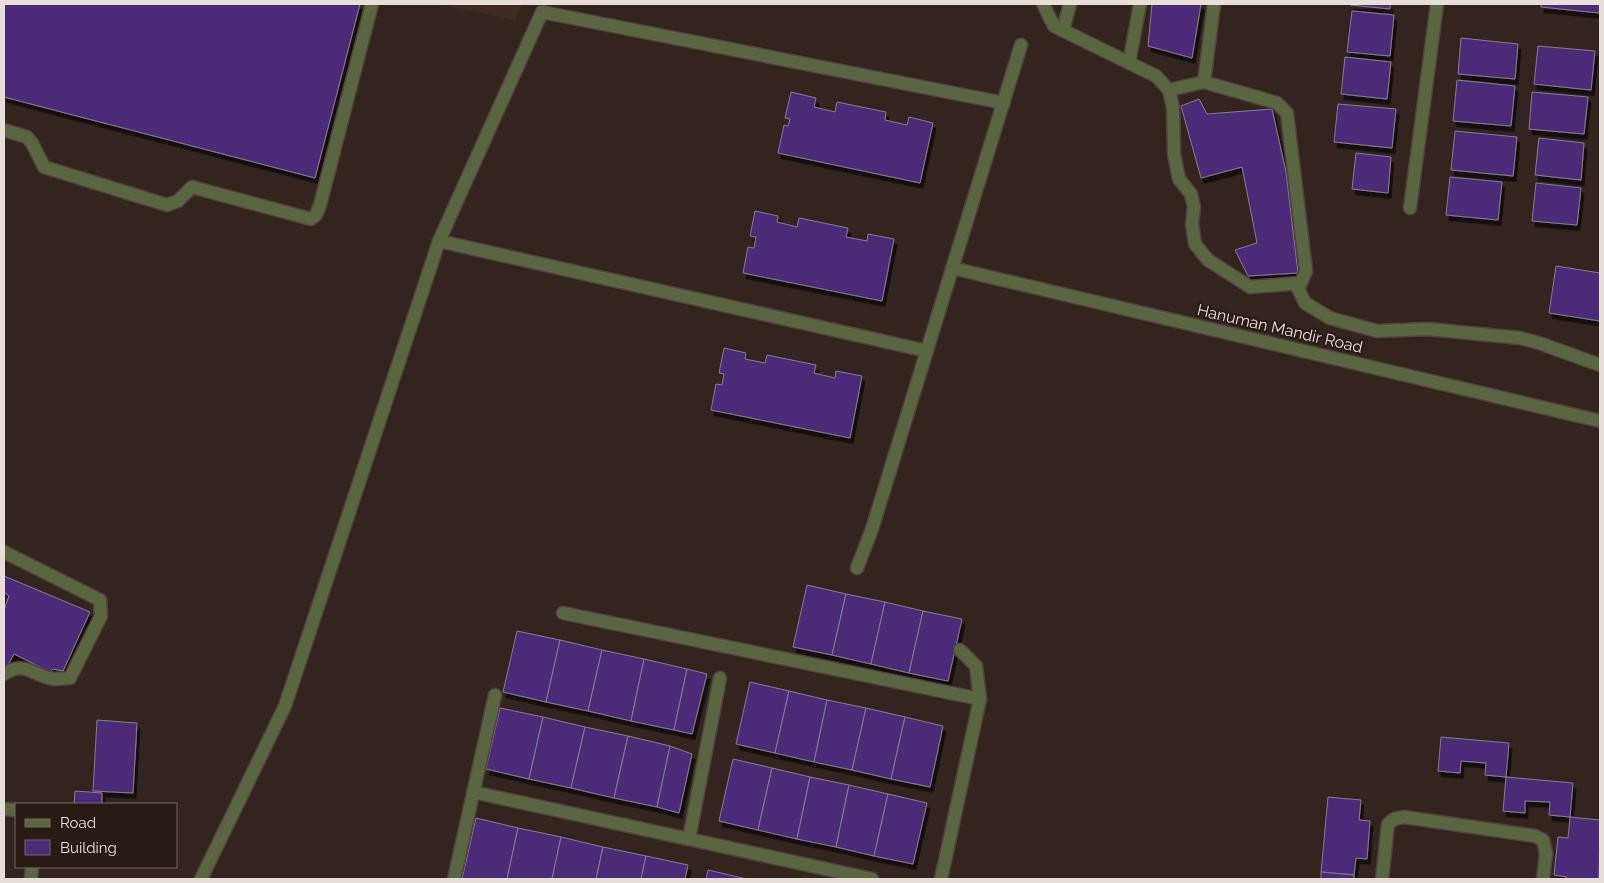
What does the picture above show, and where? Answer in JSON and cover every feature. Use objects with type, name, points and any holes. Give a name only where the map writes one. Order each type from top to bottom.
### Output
[{"type":"street","points":[[4,130],[27,137],[44,167],[167,205],[178,202],[192,187],[311,219],[316,215],[324,191],[372,4]]},
{"type":"street","points":[[1044,4],[1054,26],[1156,76],[1169,90],[1173,108],[1174,154],[1179,179],[1191,194],[1194,207],[1192,224],[1195,244],[1208,260],[1250,287],[1301,283],[1306,271],[1287,113],[1277,102],[1204,82],[1169,90]]},
{"type":"street","points":[[1063,30],[1070,4]]},
{"type":"street","points":[[1129,63],[1140,4]]},
{"type":"street","points":[[1204,82],[1214,4]]},
{"type":"street","points":[[1410,208],[1437,4]]},
{"type":"street","points":[[200,879],[285,706],[439,241],[542,12],[1004,103]]},
{"type":"street","points":[[857,568],[872,529],[1021,45]]},
{"type":"street","points":[[439,241],[926,352]]},
{"type":"street","name":"Hanuman Mandir Road","points":[[952,268],[1600,421]]},
{"type":"street","points":[[1296,284],[1306,303],[1330,318],[1377,331],[1428,329],[1520,338],[1539,343],[1600,366]]},
{"type":"street","points":[[4,552],[100,600],[101,616],[70,678],[54,679],[20,667],[4,674]]},
{"type":"street","points":[[562,613],[980,699]]},
{"type":"street","points":[[941,879],[980,699],[976,666],[960,650]]},
{"type":"street","points":[[688,839],[720,678]]},
{"type":"street","points":[[454,879],[495,695]]},
{"type":"street","points":[[473,792],[872,879]]},
{"type":"street","points":[[1382,879],[1388,824],[1394,819],[1404,817],[1535,836],[1543,840],[1546,853],[1543,879]]},
{"type":"street","points":[[32,879],[40,879]]},
{"type":"shaded area","points":[[438,4],[522,4],[515,20]]},
{"type":"building","points":[[4,4],[360,4],[315,178],[4,97]]},
{"type":"building","points":[[1152,4],[1201,4],[1192,58],[1148,46]]},
{"type":"building","points":[[1390,4],[1390,9],[1350,5]]},
{"type":"building","points":[[1541,4],[1600,4],[1599,13],[1541,7]]},
{"type":"building","points":[[1352,11],[1394,15],[1390,56],[1347,52]]},
{"type":"building","points":[[1461,38],[1518,44],[1515,79],[1458,74]]},
{"type":"building","points":[[1538,46],[1595,51],[1591,90],[1534,84]]},
{"type":"building","points":[[1345,57],[1391,62],[1387,99],[1341,94]]},
{"type":"building","points":[[1457,80],[1515,86],[1511,126],[1453,121]]},
{"type":"building","points":[[791,92],[816,98],[814,107],[835,112],[837,102],[886,112],[885,120],[907,125],[909,117],[933,123],[920,183],[778,153],[784,125],[788,126],[790,119],[785,118]]},
{"type":"building","points":[[1532,92],[1588,97],[1584,134],[1529,129]]},
{"type":"building","points":[[1199,99],[1207,114],[1272,109],[1286,172],[1298,273],[1248,276],[1235,250],[1257,243],[1242,167],[1201,178],[1181,106]]},
{"type":"building","points":[[1338,104],[1396,109],[1392,148],[1334,142]]},
{"type":"building","points":[[1455,131],[1517,137],[1513,176],[1451,170]]},
{"type":"building","points":[[1539,138],[1584,143],[1581,180],[1535,175]]},
{"type":"building","points":[[1356,153],[1391,157],[1388,193],[1352,189]]},
{"type":"building","points":[[1450,177],[1502,182],[1498,220],[1446,215]]},
{"type":"building","points":[[1536,183],[1581,188],[1577,225],[1532,221]]},
{"type":"building","points":[[755,211],[778,216],[777,222],[797,227],[799,218],[848,228],[846,237],[867,241],[868,234],[894,239],[882,301],[743,273],[748,247],[754,248],[756,237],[750,236]]},
{"type":"building","points":[[1556,266],[1600,273],[1600,321],[1549,313]]},
{"type":"building","points":[[724,348],[746,353],[745,359],[765,363],[767,355],[816,365],[814,373],[835,378],[836,371],[862,376],[850,438],[711,410],[716,384],[722,385],[724,374],[719,373]]},
{"type":"building","points":[[4,576],[90,612],[63,671],[53,669],[50,672],[14,654],[7,667],[4,665],[4,610],[9,596],[4,592]]},
{"type":"building","points":[[807,585],[846,594],[832,655],[793,647]]},
{"type":"building","points":[[846,594],[885,602],[871,664],[832,655]]},
{"type":"building","points":[[885,602],[923,611],[909,673],[871,664]]},
{"type":"building","points":[[923,611],[962,619],[948,681],[909,673]]},
{"type":"building","points":[[517,631],[560,640],[546,702],[503,692]]},
{"type":"building","points":[[560,640],[602,650],[588,711],[546,702]]},
{"type":"building","points":[[602,650],[644,659],[631,721],[588,711]]},
{"type":"building","points":[[644,659],[687,669],[674,730],[631,721]]},
{"type":"building","points":[[687,669],[707,674],[692,734],[674,730]]},
{"type":"building","points":[[750,682],[789,691],[775,753],[736,744]]},
{"type":"building","points":[[789,691],[827,700],[814,762],[775,753]]},
{"type":"building","points":[[827,700],[866,708],[852,770],[814,762]]},
{"type":"building","points":[[500,708],[543,717],[529,779],[486,769]]},
{"type":"building","points":[[866,708],[905,717],[891,779],[852,770]]},
{"type":"building","points":[[543,717],[585,727],[571,788],[529,779]]},
{"type":"building","points":[[905,717],[943,726],[930,787],[891,779]]},
{"type":"building","points":[[97,720],[137,723],[133,793],[93,791]]},
{"type":"building","points":[[585,727],[628,736],[614,798],[571,788]]},
{"type":"building","points":[[628,736],[670,746],[657,807],[614,798]]},
{"type":"building","points":[[1441,737],[1509,743],[1506,777],[1485,775],[1486,763],[1461,761],[1460,773],[1438,771]]},
{"type":"building","points":[[670,746],[692,754],[679,813],[657,807]]},
{"type":"building","points":[[733,759],[772,768],[758,830],[719,821]]},
{"type":"building","points":[[772,768],[810,777],[797,839],[758,830]]},
{"type":"building","points":[[810,777],[849,785],[836,847],[797,839]]},
{"type":"building","points":[[1506,777],[1573,783],[1570,817],[1549,815],[1550,802],[1525,801],[1525,813],[1503,811]]},
{"type":"building","points":[[849,785],[888,794],[874,856],[836,847]]},
{"type":"building","points":[[75,791],[102,793],[102,803],[74,803]]},
{"type":"building","points":[[888,794],[927,803],[913,864],[874,856]]},
{"type":"building","points":[[1328,797],[1361,800],[1359,820],[1370,821],[1367,859],[1356,858],[1354,875],[1321,872]]},
{"type":"building","points":[[1570,817],[1600,820],[1599,879],[1566,879],[1567,877],[1554,875],[1558,837],[1568,838]]},
{"type":"building","points":[[476,818],[518,828],[507,879],[462,879]]},
{"type":"building","points":[[518,828],[561,837],[552,879],[507,879]]},
{"type":"building","points":[[561,837],[603,847],[596,879],[552,879]]},
{"type":"building","points":[[603,847],[646,856],[641,879],[596,879]]},
{"type":"building","points":[[646,856],[688,865],[685,879],[641,879]]},
{"type":"building","points":[[708,870],[747,879],[706,879]]},
{"type":"building","points":[[1321,872],[1354,875],[1354,879],[1321,879]]}]
